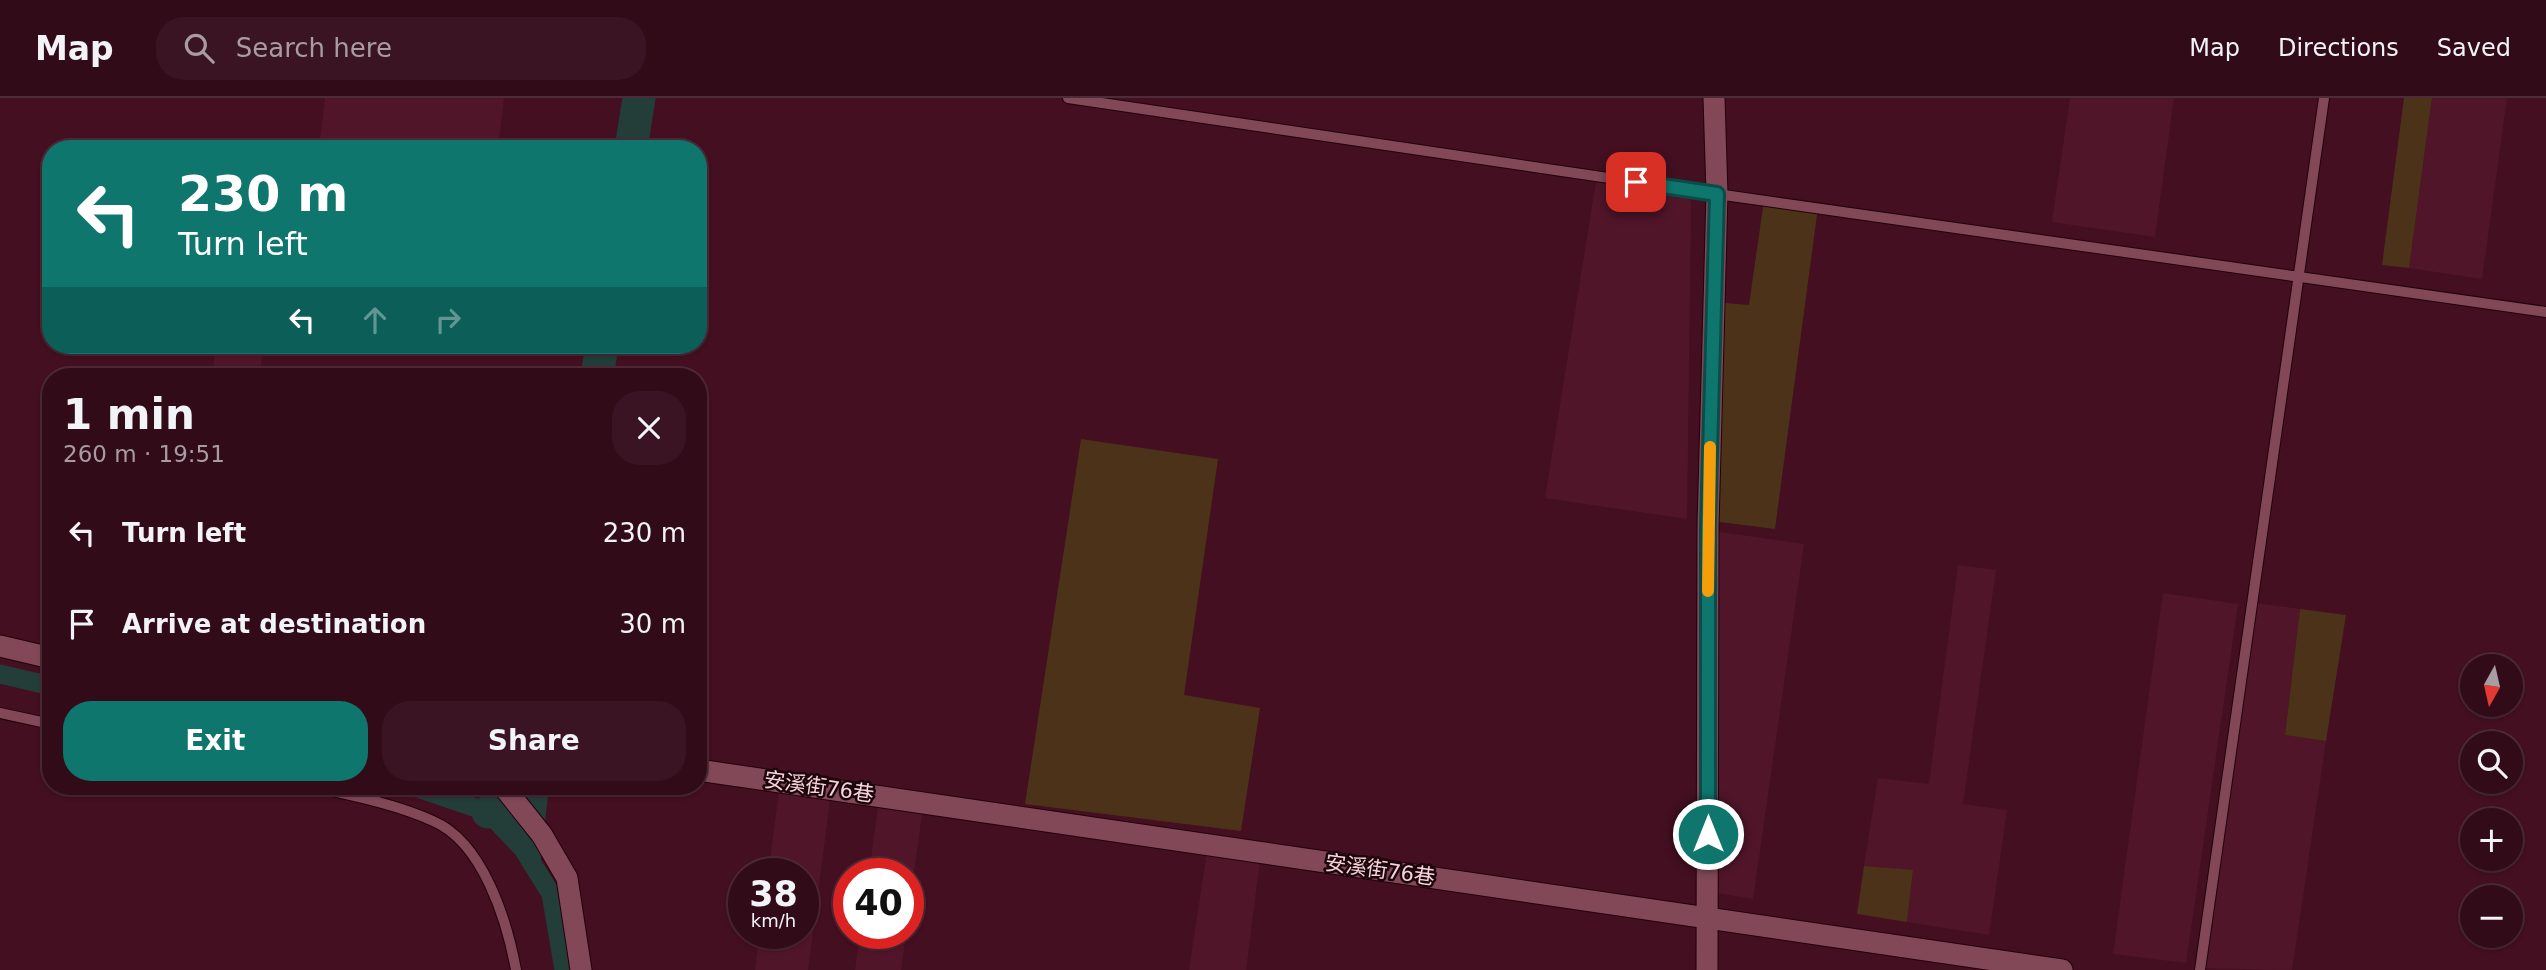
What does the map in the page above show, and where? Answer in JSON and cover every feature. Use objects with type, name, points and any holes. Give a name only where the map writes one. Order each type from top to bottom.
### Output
[{"type":"street","points":[[1707,970],[1708,527],[1717,194],[1714,98]]},
{"type":"street","points":[[0,646],[42,656]]},
{"type":"street","name":"安溪街76巷","points":[[707,771],[2062,970]]},
{"type":"street","points":[[510,795],[542,835],[567,878],[581,970]]},
{"type":"lane","points":[[1068,98],[2546,312]]},
{"type":"lane","points":[[2200,970],[2324,98]]},
{"type":"lane","points":[[0,713],[42,722]]},
{"type":"lane","points":[[349,795],[435,821],[466,845],[483,871],[498,908],[511,944],[516,970]]},
{"type":"shaded area","points":[[325,98],[504,98],[499,140],[320,140]]},
{"type":"shaded area","points":[[2070,98],[2174,98],[2155,237],[2052,222]]},
{"type":"shaded area","points":[[2404,98],[2432,98],[2409,268],[2382,265]]},
{"type":"shaded area","points":[[2432,98],[2507,98],[2482,279],[2409,268]]},
{"type":"shaded area","points":[[1597,176],[1687,194],[1691,203],[1687,519],[1545,498]]},
{"type":"shaded area","points":[[1764,200],[1818,207],[1775,529],[1712,521],[1714,302],[1749,305]]},
{"type":"shaded area","points":[[215,354],[263,354],[260,368],[213,368]]},
{"type":"shaded area","points":[[1081,439],[1218,459],[1184,695],[1260,708],[1241,831],[1025,804]]},
{"type":"shaded area","points":[[1713,531],[1804,544],[1753,899],[1706,891]]},
{"type":"shaded area","points":[[1958,565],[1996,570],[1963,804],[2007,810],[1989,935],[1907,922],[1913,871],[1864,866],[1878,778],[1929,784]]},
{"type":"shaded area","points":[[2163,593],[2238,604],[2186,963],[2113,954]]},
{"type":"shaded area","points":[[2248,602],[2300,609],[2285,735],[2326,741],[2292,970],[2197,968]]},
{"type":"shaded area","points":[[2300,609],[2346,615],[2326,741],[2285,735]]},
{"type":"shaded area","points":[[780,786],[831,793],[819,885],[819,858],[770,858]]},
{"type":"shaded area","points":[[509,795],[548,795],[539,877],[545,901],[523,849],[488,812]]},
{"type":"shaded area","points":[[879,800],[923,806],[916,858],[871,858]]},
{"type":"shaded area","points":[[1208,845],[1261,852],[1246,970],[1189,970]]},
{"type":"shaded area","points":[[1864,866],[1913,870],[1907,922],[1857,914]]},
{"type":"shaded area","points":[[758,949],[811,949],[808,970],[755,970]]},
{"type":"shaded area","points":[[858,949],[904,949],[901,970],[855,970]]},
{"type":"waterway","points":[[632,140],[639,98]]},
{"type":"waterway","points":[[598,368],[601,354]]},
{"type":"waterway","points":[[0,674],[42,684]]},
{"type":"waterway","points":[[438,795],[488,812],[523,849],[551,894],[564,970]]},
{"type":"waterway","points":[[488,812],[509,795]]},
{"type":"slow traffic","points":[[1708,591],[1710,447]]},
{"type":"route","points":[[1636,182],[1717,194],[1708,527],[1708,834]]}]
